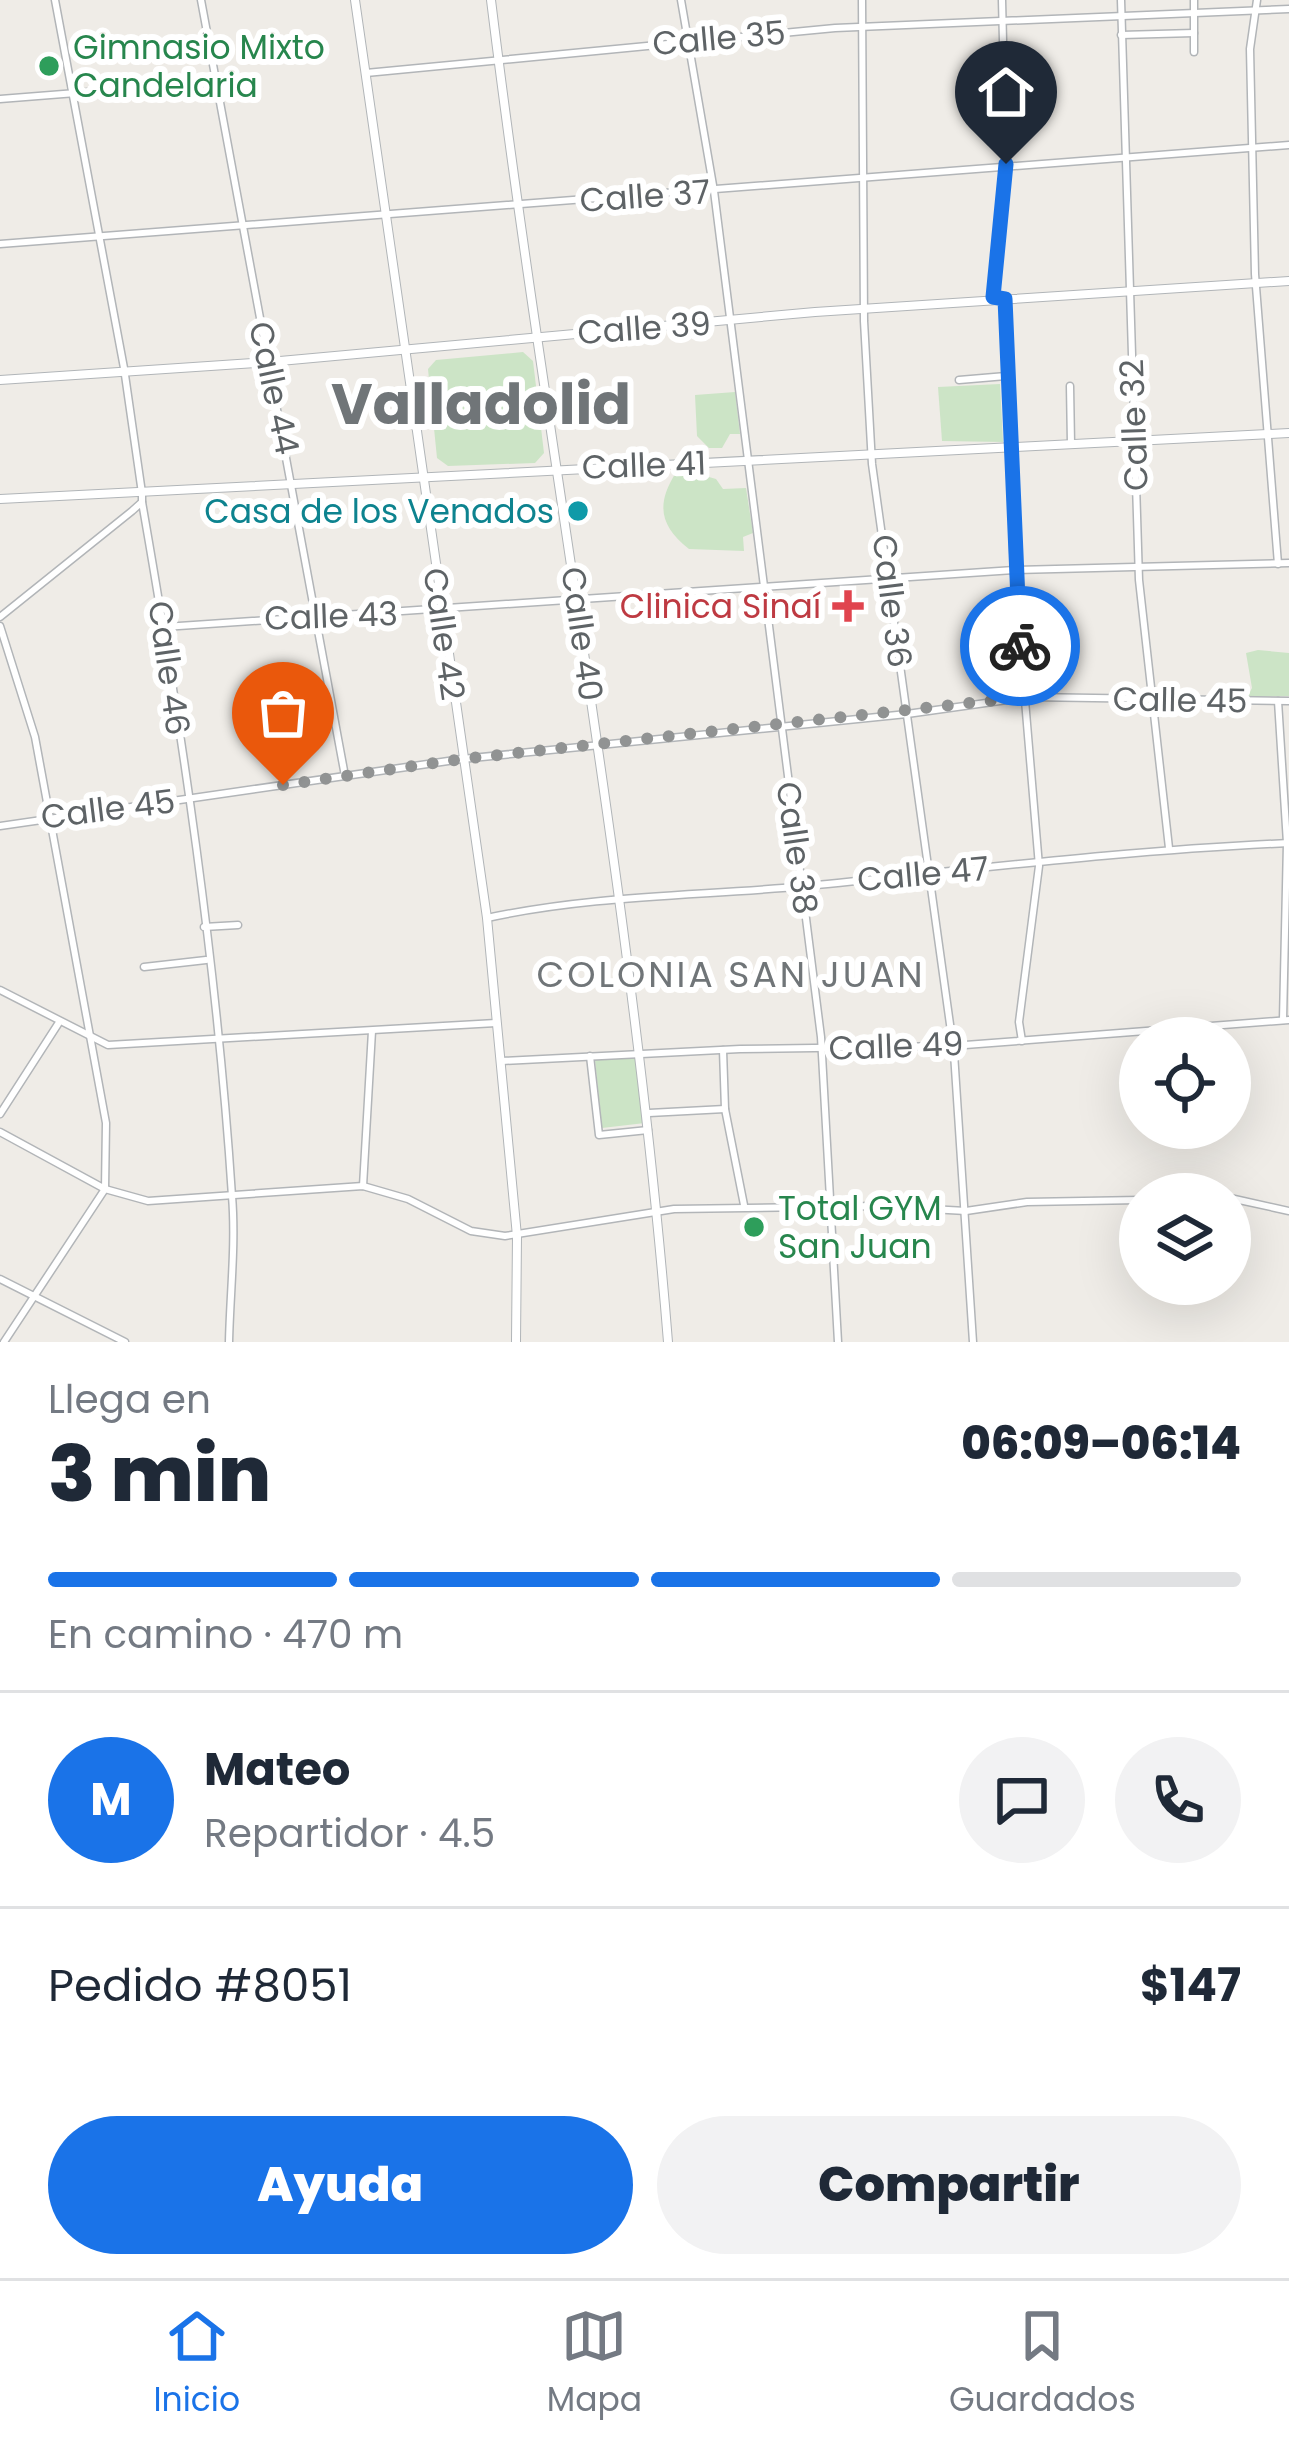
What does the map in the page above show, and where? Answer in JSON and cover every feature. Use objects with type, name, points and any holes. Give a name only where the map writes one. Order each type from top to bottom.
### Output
[{"type":"main road","name":"Calle 42","points":[[355,0],[487,918],[517,1236],[516,1342]]},
{"type":"main road","name":"Calle 40","points":[[491,0],[643,1053],[668,1342]]},
{"type":"main road","name":"Calle 39","points":[[0,380],[124,368],[269,362],[864,309],[1289,281]]},
{"type":"main road","name":"Calle 41","points":[[0,500],[142,497],[424,475],[1289,433]]},
{"type":"street","name":"Calle 46","points":[[55,0],[68,91],[124,368],[204,927],[232,1196],[229,1342]]},
{"type":"street","name":"Calle 44","points":[[201,0],[239,226],[294,484],[345,776]]},
{"type":"street","name":"Calle 38","points":[[681,0],[714,191],[822,1048],[838,1342]]},
{"type":"street","name":"Calle 36","points":[[862,0],[864,309],[872,455],[952,1046],[973,1342]]},
{"type":"street","points":[[994,300],[1006,164],[1002,0]]},
{"type":"street","name":"Calle 32","points":[[1121,0],[1139,571],[1169,848]]},
{"type":"street","points":[[1194,0],[1194,52]]},
{"type":"street","points":[[1257,0],[1252,148],[1256,283],[1278,564]]},
{"type":"street","name":"Calle 35","points":[[366,73],[686,39],[1289,9]]},
{"type":"street","points":[[1121,35],[1194,33]]},
{"type":"street","points":[[0,99],[215,82]]},
{"type":"street","name":"Calle 37","points":[[0,244],[714,191],[864,174],[1289,145]]},
{"type":"street","points":[[1005,299],[1014,571],[1040,866],[1019,1022],[1022,1041]]},
{"type":"street","points":[[959,380],[1006,376]]},
{"type":"street","points":[[1070,386],[1071,444]]},
{"type":"street","points":[[4,1342],[106,1189],[106,1123],[95,1042],[67,930],[35,737],[0,621],[142,497]]},
{"type":"street","name":"Calle 43","points":[[164,627],[1014,571],[1139,571],[1289,563]]},
{"type":"street","name":"Calle 45","points":[[0,826],[462,759],[907,714],[1024,697],[1289,700]]},
{"type":"street","points":[[1278,701],[1288,843],[1286,1020]]},
{"type":"street","name":"Calle 47","points":[[487,918],[621,898],[1040,866],[1169,848],[1288,843]]},
{"type":"street","points":[[204,927],[238,925]]},
{"type":"street","points":[[144,967],[208,960]]},
{"type":"street","points":[[0,989],[95,1042],[499,1023]]},
{"type":"street","name":"Calle 49","points":[[502,1061],[723,1050],[952,1046],[1286,1020]]},
{"type":"street","points":[[0,1114],[58,1024]]},
{"type":"street","points":[[363,1186],[372,1031]]},
{"type":"street","points":[[723,1050],[725,1109],[744,1205]]},
{"type":"street","points":[[590,1057],[599,1135],[651,1130]]},
{"type":"street","points":[[649,1113],[725,1109]]},
{"type":"street","points":[[0,1132],[106,1189],[148,1201],[363,1186],[408,1199],[471,1232],[517,1236],[658,1210],[744,1205],[966,1211],[1028,1202],[1119,1200]]},
{"type":"street","points":[[1251,1202],[1289,1210]]},
{"type":"street","points":[[0,1279],[124,1342]]},
{"type":"green space","points":[[523,352],[533,361],[544,453],[535,463],[448,466],[437,458],[428,369],[436,360]]},
{"type":"green space","points":[[1000,384],[1003,442],[942,441],[938,387]]},
{"type":"green space","points":[[735,392],[740,434],[730,434],[722,448],[709,448],[697,436],[695,395]]},
{"type":"green space","points":[[675,474],[716,479],[723,489],[746,488],[753,533],[743,537],[744,551],[689,549],[672,532],[663,505],[669,485]]},
{"type":"green space","points":[[1246,653],[1289,653],[1289,696],[1247,697],[1252,688]]},
{"type":"green space","points":[[636,1056],[645,1123],[602,1128],[595,1060]]},
{"type":"way so far","points":[[283,785],[462,759],[907,714],[1024,697],[1020,646]]},
{"type":"place","name":"Gimnasio Mixto Candelaria","points":[[49,66]]},
{"type":"place","name":"Casa de los Venados","points":[[578,511]]},
{"type":"place","name":"Clinica Sinaí","points":[[848,606]]},
{"type":"place","name":"Total GYM San Juan","points":[[754,1227]]},
{"type":"district","name":"Valladolid","points":[[481,404]]},
{"type":"district","name":"COLONIA SAN JUAN","points":[[731,974]]},
{"type":"route","points":[[1006,164],[993,297],[1005,299],[1020,646]]}]
